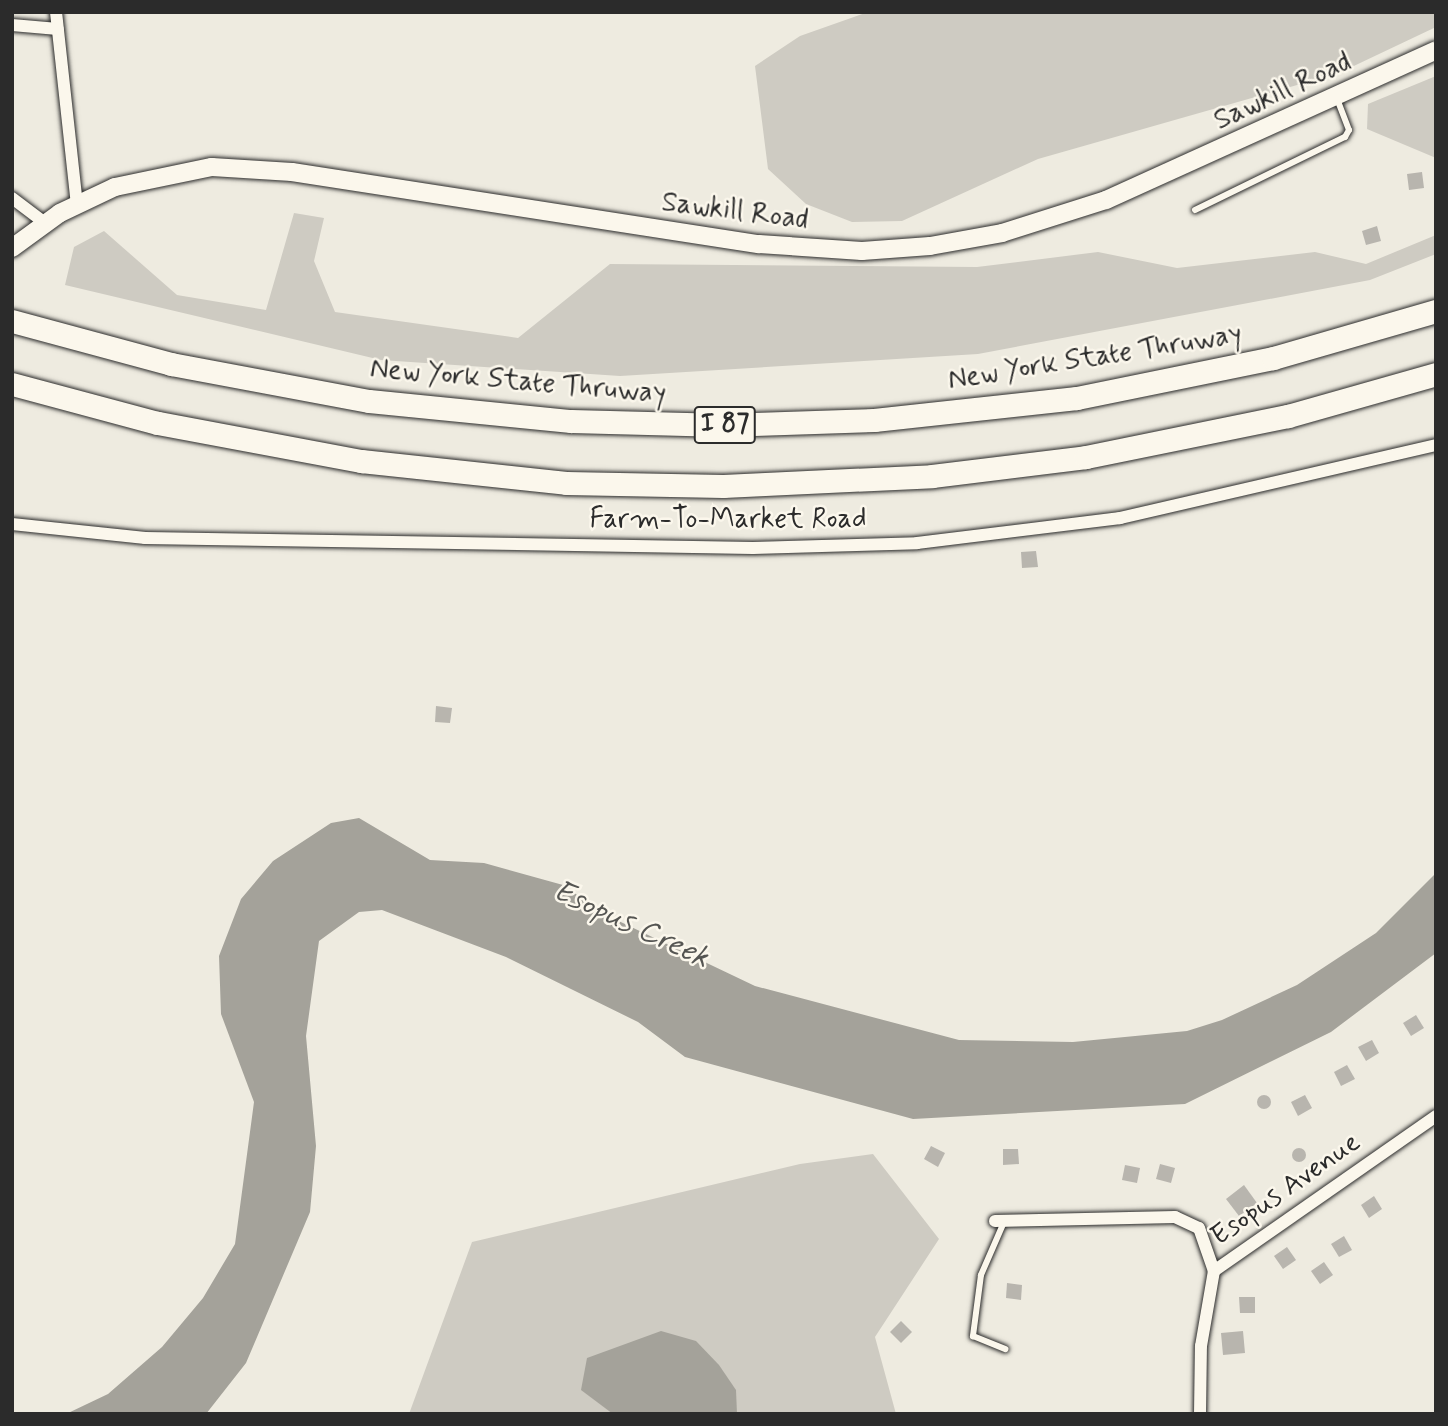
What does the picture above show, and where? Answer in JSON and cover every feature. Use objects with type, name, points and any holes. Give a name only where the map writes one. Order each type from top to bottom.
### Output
[{"type":"highway","name":"New York State Thruway","points":[[12,321],[171,364],[357,399],[571,421],[724,425],[874,420],[1077,398],[1261,361],[1436,311]]},
{"type":"highway","name":"I 87","points":[[12,384],[184,429],[361,461],[566,482],[723,486],[932,477],[1086,457],[1288,416],[1436,374]]},
{"type":"street","points":[[56,12],[77,204]]},
{"type":"street","points":[[12,25],[58,29]]},
{"type":"street","name":"Sawkill Road","points":[[12,248],[45,223],[77,204],[155,175],[234,167],[759,244],[896,249],[967,241],[1073,213],[1436,50]]},
{"type":"street","points":[[12,198],[45,223]]},
{"type":"street","name":"Farm-To-Market Road","points":[[12,524],[158,538],[753,548],[917,543],[1120,518],[1436,445]]},
{"type":"street","name":"Esopus Avenue","points":[[1200,1414],[1201,1346],[1214,1271],[1436,1116]]},
{"type":"street","points":[[1000,1222],[1175,1217],[1199,1228],[1214,1271]]},
{"type":"lane","points":[[1195,210],[1345,138],[1349,130],[1336,97]]},
{"type":"lane","points":[[1000,1222],[981,1275],[973,1336],[1005,1349]]},
{"type":"shaded area","points":[[868,12],[1436,12],[1436,27],[1339,73],[1038,159],[902,221],[852,222],[806,204],[768,169],[755,66],[800,36]]},
{"type":"shaded area","points":[[1436,76],[1436,158],[1367,129],[1368,104]]},
{"type":"shaded area","points":[[294,213],[324,218],[314,261],[335,312],[518,338],[610,264],[977,267],[1098,252],[1177,268],[1315,252],[1366,264],[1436,235],[1436,254],[1370,280],[978,354],[620,376],[381,360],[65,285],[74,247],[104,231],[177,295],[266,310]]},
{"type":"shaded area","points":[[359,818],[430,860],[484,863],[563,885],[604,914],[755,986],[959,1040],[1073,1042],[1187,1031],[1222,1020],[1297,985],[1376,933],[1436,873],[1436,953],[1331,1032],[1185,1104],[913,1119],[685,1057],[638,1022],[506,957],[382,910],[359,912],[319,941],[306,1036],[316,1146],[310,1212],[246,1363],[206,1414],[66,1414],[108,1394],[162,1347],[203,1298],[235,1244],[254,1102],[221,1014],[219,956],[241,899],[273,861],[331,823]]},
{"type":"shaded area","points":[[873,1154],[939,1239],[875,1337],[896,1414],[409,1414],[472,1242],[800,1164]]},
{"type":"shaded area","points":[[661,1331],[696,1341],[719,1365],[736,1390],[737,1414],[613,1414],[581,1390],[587,1358]]},
{"type":"building","points":[[1422,172],[1424,188],[1409,190],[1407,174]]},
{"type":"building","points":[[1377,226],[1381,241],[1366,245],[1362,231]]},
{"type":"building","points":[[1036,551],[1038,567],[1022,568],[1021,552]]},
{"type":"building","points":[[436,706],[452,708],[450,723],[435,722]]},
{"type":"building","points":[[1416,1015],[1424,1028],[1411,1036],[1403,1023]]},
{"type":"building","points":[[1372,1040],[1379,1053],[1366,1061],[1358,1047]]},
{"type":"building","points":[[1347,1065],[1355,1079],[1341,1086],[1334,1072]]},
{"type":"building","points":[[1261,1095],[1267,1095],[1271,1102],[1267,1109],[1261,1109],[1257,1105],[1257,1099]]},
{"type":"building","points":[[1305,1095],[1312,1108],[1298,1116],[1291,1102]]},
{"type":"building","points":[[931,1146],[945,1153],[938,1167],[924,1159]]},
{"type":"building","points":[[1296,1148],[1302,1148],[1306,1155],[1302,1162],[1296,1162],[1292,1158],[1292,1152]]},
{"type":"building","points":[[1003,1149],[1018,1149],[1019,1164],[1003,1165]]},
{"type":"building","points":[[1160,1164],[1175,1168],[1171,1183],[1156,1179]]},
{"type":"building","points":[[1125,1165],[1140,1168],[1137,1183],[1122,1180]]},
{"type":"building","points":[[1244,1185],[1257,1203],[1239,1216],[1226,1199]]},
{"type":"building","points":[[1374,1196],[1382,1209],[1369,1218],[1361,1205]]},
{"type":"building","points":[[1344,1236],[1352,1250],[1339,1257],[1331,1244]]},
{"type":"building","points":[[1287,1247],[1296,1260],[1283,1269],[1274,1256]]},
{"type":"building","points":[[1324,1262],[1333,1275],[1320,1284],[1311,1271]]},
{"type":"building","points":[[1007,1283],[1022,1285],[1021,1300],[1006,1298]]},
{"type":"building","points":[[1239,1297],[1255,1297],[1255,1313],[1240,1313]]},
{"type":"building","points":[[901,1321],[912,1332],[901,1343],[890,1332]]},
{"type":"building","points":[[1243,1331],[1245,1353],[1223,1355],[1221,1333]]},
{"type":"water label","name":"Esopus Creek","points":[[631,925]]}]
